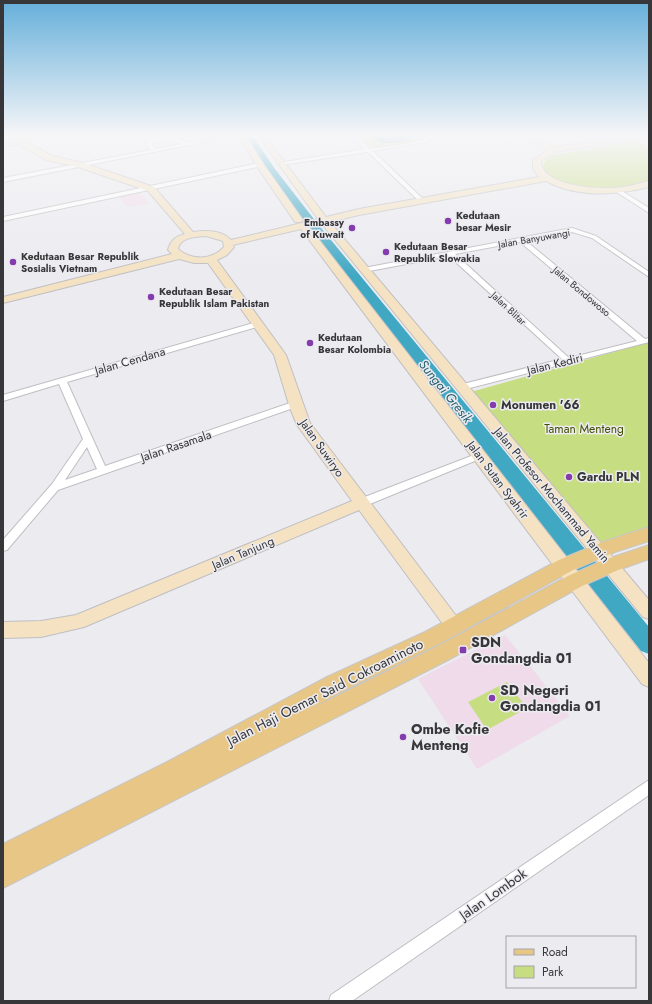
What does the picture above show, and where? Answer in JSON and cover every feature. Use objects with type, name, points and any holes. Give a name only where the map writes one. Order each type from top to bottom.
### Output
[{"type":"main road","name":"Jalan Haji Oemar Said Cokroaminoto","points":[[3,857],[177,769],[335,684],[454,626],[603,559],[649,534]]},
{"type":"main road","name":"Jalan Haji Oemar Said Cokroaminoto","points":[[603,559],[649,552]]},
{"type":"main road","name":"Jalan Haji Oemar Said Cokroaminoto","points":[[3,875],[444,653],[571,573]]},
{"type":"street","points":[[130,182],[151,189],[191,235]]},
{"type":"street","points":[[3,219],[182,182]]},
{"type":"street","name":"Jalan Sutan Syahrir","points":[[273,182],[479,456],[571,573],[649,678]]},
{"type":"street","name":"Jalan Profesor Mochammad Yamin","points":[[295,182],[364,270],[603,559],[649,612]]},
{"type":"street","points":[[401,182],[419,198]]},
{"type":"street","points":[[176,253],[177,241],[191,235],[214,234],[227,240],[321,217],[511,182]]},
{"type":"street","points":[[559,182],[573,187],[595,190],[617,190],[649,184]]},
{"type":"street","points":[[617,190],[649,210]]},
{"type":"street","name":"Jalan Banyuwangi","points":[[364,270],[565,231],[587,234],[649,275]]},
{"type":"street","points":[[3,300],[19,293],[176,253],[193,260],[211,259],[226,252],[229,247],[227,240]]},
{"type":"street","name":"Jalan Bondowoso","points":[[521,240],[646,341]]},
{"type":"street","name":"Jalan Blitar","points":[[451,254],[568,361]]},
{"type":"street","name":"Jalan Suwiryo","points":[[211,259],[280,355],[304,425],[454,626]]},
{"type":"street","points":[[3,293],[19,293]]},
{"type":"street","name":"Jalan Cendana","points":[[3,398],[257,324]]},
{"type":"street","name":"Jalan Kediri","points":[[462,387],[646,341]]},
{"type":"street","points":[[62,381],[103,471]]},
{"type":"street","name":"Jalan Rasamala","points":[[55,487],[296,404]]},
{"type":"street","points":[[3,547],[55,487],[88,439]]},
{"type":"street","name":"Jalan Tanjung","points":[[3,630],[18,631],[52,629],[78,622],[361,503],[479,456]]},
{"type":"street","name":"Jalan Lombok","points":[[338,1001],[649,787]]},
{"type":"shaded area","points":[[140,192],[150,204],[127,207],[119,197]]},
{"type":"shaded area","name":"SD Negeri Gondangdia 01","points":[[505,635],[570,716],[477,769],[418,679]]},
{"type":"green space","points":[[561,182],[649,182],[622,188],[604,190],[585,188]]},
{"type":"green space","name":"Taman Menteng","points":[[649,342],[649,530],[600,548],[467,393]]},
{"type":"green space","points":[[507,682],[527,708],[487,730],[468,702]]},
{"type":"waterway","name":"Sungai Gresik","points":[[279,182],[313,226],[649,644]]},
{"type":"place","name":"Kedutaan besar Mesir","points":[[448,221]]},
{"type":"place","name":"Embassy of Kuwait","points":[[352,228]]},
{"type":"place","name":"Kedutaan Besar Republik Slowakia","points":[[386,252]]},
{"type":"place","name":"Kedutaan Besar Republik Sosialis Vietnam","points":[[13,262]]},
{"type":"place","name":"Kedutaan Besar Republik Islam Pakistan","points":[[151,297]]},
{"type":"place","name":"Kedutaan Besar Kolombia","points":[[310,343]]},
{"type":"place","name":"Monumen '66","points":[[493,405]]},
{"type":"place","name":"Gardu PLN","points":[[569,477]]},
{"type":"place","name":"SDN Gondangdia 01","points":[[463,650]]},
{"type":"place","name":"SD Negeri Gondangdia 01","points":[[492,698]]},
{"type":"place","name":"Ombe Kofie Menteng","points":[[403,737]]}]
